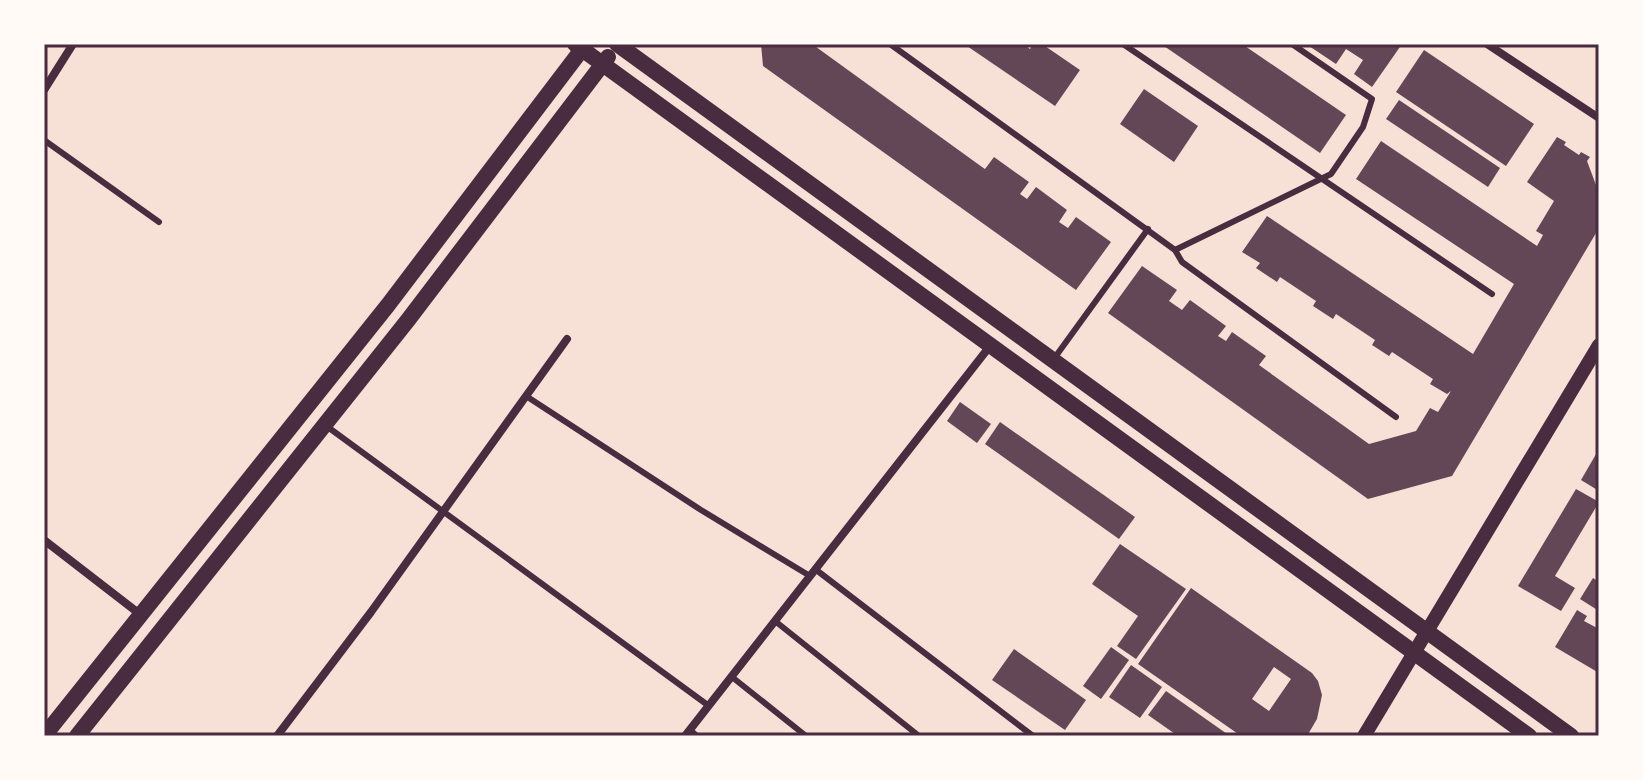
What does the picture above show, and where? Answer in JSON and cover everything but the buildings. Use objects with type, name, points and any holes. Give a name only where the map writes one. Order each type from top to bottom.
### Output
[{"type":"main road","points":[[77,736],[325,425],[617,44],[1571,736]]},
{"type":"main road","points":[[44,736],[388,305],[581,46],[603,65],[1529,736]]},
{"type":"street","points":[[44,90],[73,44]]},
{"type":"street","points":[[1487,44],[1599,118]]},
{"type":"street","points":[[277,736],[567,339]]},
{"type":"street","points":[[691,734],[709,706],[990,345]]},
{"type":"street","points":[[1364,736],[1599,345]]},
{"type":"street","points":[[44,540],[141,615]]},
{"type":"lane","points":[[890,44],[1148,229],[1175,250],[1182,262],[1396,417]]},
{"type":"lane","points":[[1123,44],[1492,294]]},
{"type":"lane","points":[[1175,250],[1331,174],[1363,127],[1372,99],[1292,44]]},
{"type":"lane","points":[[44,140],[159,222]]},
{"type":"lane","points":[[1053,360],[1148,229]]},
{"type":"lane","points":[[526,396],[701,510],[812,573],[1033,736]]},
{"type":"lane","points":[[325,425],[709,706]]},
{"type":"lane","points":[[775,621],[919,736]]},
{"type":"lane","points":[[732,677],[806,736]]}]
